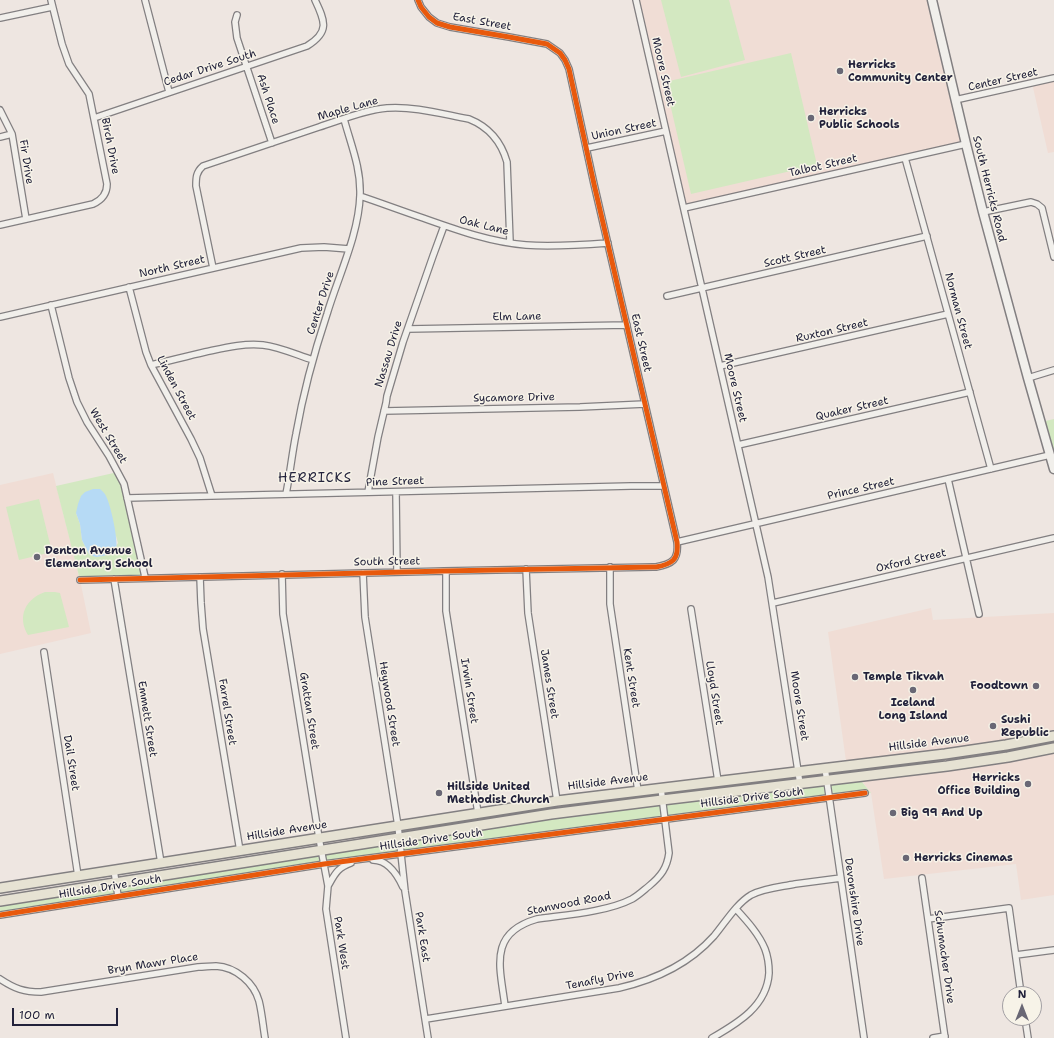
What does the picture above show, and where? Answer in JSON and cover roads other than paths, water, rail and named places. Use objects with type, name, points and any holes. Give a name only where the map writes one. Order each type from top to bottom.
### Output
[{"type":"main road","name":"South Herricks Road","points":[[932,2],[983,212],[1054,469]]},
{"type":"main road","name":"Hillside Avenue","points":[[0,888],[557,801],[945,754],[1054,736]]},
{"type":"main road","points":[[0,901],[550,814],[952,765],[1008,757],[1054,748]]},
{"type":"street","name":"Birch Drive","points":[[0,225],[93,204],[104,197],[107,191],[107,184],[89,94],[69,64],[51,0]]},
{"type":"street","points":[[145,0],[169,92]]},
{"type":"street","name":"Cedar Drive South","points":[[94,118],[307,46],[316,40],[322,31],[323,26],[321,13],[315,0]]},
{"type":"street","name":"East Street","points":[[418,0],[421,7],[429,17],[437,23],[450,27],[547,44],[560,53],[565,60],[569,69],[594,184],[677,542]]},
{"type":"street","name":"Moore Street","points":[[636,0],[768,577],[800,784]]},
{"type":"street","points":[[0,18],[52,7]]},
{"type":"street","name":"Ash Place","points":[[237,14],[237,38],[272,143]]},
{"type":"street","name":"Center Street","points":[[956,100],[1054,78]]},
{"type":"street","name":"Maple Lane","points":[[213,268],[196,186],[197,173],[199,169],[203,166],[344,119],[386,108],[403,108],[469,119],[483,126],[498,140],[505,153],[507,162],[510,242]]},
{"type":"street","name":"Fir Drive","points":[[0,110],[12,134],[26,219]]},
{"type":"street","name":"Center Drive","points":[[286,494],[296,433],[313,360],[349,249],[359,212],[360,179],[344,119]]},
{"type":"street","name":"Union Street","points":[[587,148],[666,131]]},
{"type":"street","points":[[0,137],[12,134]]},
{"type":"street","name":"Talbot Street","points":[[684,208],[966,144]]},
{"type":"street","name":"Norman Street","points":[[905,158],[991,469]]},
{"type":"street","name":"Oak Lane","points":[[360,196],[473,235],[526,245],[608,243]]},
{"type":"street","points":[[983,212],[1031,202],[1037,204],[1042,208],[1054,257]]},
{"type":"street","name":"Nassau Drive","points":[[368,492],[378,437],[402,342],[444,226]]},
{"type":"street","name":"Scott Street","points":[[667,296],[927,236]]},
{"type":"street","name":"North Street","points":[[0,317],[301,248],[324,247],[349,249]]},
{"type":"street","name":"Linden Street","points":[[129,287],[146,352],[151,365],[200,458],[212,496]]},
{"type":"street","name":"West Street","points":[[51,305],[69,378],[77,402],[87,422],[109,456],[124,484],[145,577]]},
{"type":"street","name":"Ruxton Street","points":[[720,366],[948,314]]},
{"type":"street","name":"Elm Lane","points":[[408,328],[627,325]]},
{"type":"street","points":[[151,365],[238,345],[250,344],[277,348],[313,360]]},
{"type":"street","points":[[1028,378],[1054,370]]},
{"type":"street","name":"Quaker Street","points":[[738,445],[970,392]]},
{"type":"street","name":"Sycamore Drive","points":[[384,411],[580,407],[645,404]]},
{"type":"street","name":"Prince Street","points":[[677,542],[1050,455]]},
{"type":"street","points":[[948,479],[979,614]]},
{"type":"street","name":"Pine Street","points":[[127,498],[664,486]]},
{"type":"street","points":[[396,492],[397,572]]},
{"type":"street","name":"Oxford Street","points":[[773,603],[1054,538]]},
{"type":"street","name":"South Street","points":[[80,580],[145,577],[656,566],[666,565],[674,560],[678,550],[677,542]]},
{"type":"street","name":"Kent Street","points":[[610,567],[610,604],[638,791]]},
{"type":"street","name":"James Street","points":[[526,569],[528,613],[557,801]]},
{"type":"street","name":"Irwin Street","points":[[446,571],[446,611],[478,813]]},
{"type":"street","name":"Heywood Street","points":[[363,573],[365,617],[400,838]]},
{"type":"street","name":"Grattan Street","points":[[282,574],[283,614],[322,850]]},
{"type":"street","name":"Farrel Street","points":[[200,577],[203,628],[240,851]]},
{"type":"street","name":"Emmett Street","points":[[114,578],[161,863]]},
{"type":"street","name":"Lloyd Street","points":[[691,609],[718,781]]},
{"type":"street","name":"Dail Street","points":[[44,652],[78,876]]},
{"type":"street","name":"Devonshire Drive","points":[[825,768],[864,1038]]},
{"type":"street","name":"Stanwood Road","points":[[505,1006],[499,958],[503,943],[509,934],[519,926],[537,919],[616,906],[640,894],[656,880],[663,871],[668,862],[669,853],[661,788]]},
{"type":"street","name":"Hillside Drive South","points":[[0,915],[324,864],[866,793]]},
{"type":"street","name":"Park East","points":[[400,838],[405,891],[428,1038]]},
{"type":"street","name":"Park West","points":[[322,850],[328,886],[326,909],[346,1038]]},
{"type":"street","points":[[328,886],[336,872],[346,865],[360,859],[377,860],[389,866],[398,876],[405,891]]},
{"type":"street","points":[[114,870],[118,896]]},
{"type":"street","name":"Tenafly Drive","points":[[426,1019],[619,988],[650,979],[683,963],[697,952],[736,909],[750,896],[772,888],[841,878]]},
{"type":"street","name":"Schumacher Drive","points":[[922,878],[945,1037]]},
{"type":"street","points":[[928,919],[1009,908],[1020,986]]},
{"type":"street","points":[[712,1038],[749,1014],[760,1002],[768,980],[769,965],[765,949],[756,933],[736,909]]},
{"type":"street","points":[[1016,955],[1054,950]]},
{"type":"street","name":"Bryn Mawr Place","points":[[0,980],[21,990],[41,992],[198,967],[217,966],[228,968],[236,971],[242,976],[250,984],[256,994],[259,1001],[265,1038]]},
{"type":"street","points":[[1026,1026],[1028,1038]]},
{"type":"street","points":[[933,1038],[945,1037]]},
{"type":"water","points":[[93,489],[100,489],[106,495],[112,515],[117,547],[116,552],[96,557],[89,554],[82,540],[80,524],[76,513],[81,496],[85,492]]},
{"type":"place","name":"Herricks Community Center","points":[[840,71]]},
{"type":"place","name":"Herricks Public Schools","points":[[811,118]]},
{"type":"place","name":"Denton Avenue Elementary School","points":[[37,557]]},
{"type":"place","name":"Temple Tikvah","points":[[855,677]]},
{"type":"place","name":"Foodtown","points":[[1036,686]]},
{"type":"place","name":"Iceland Long Island","points":[[913,690]]},
{"type":"place","name":"Sushi Republic","points":[[993,726]]},
{"type":"place","name":"Herricks Office Building","points":[[1028,784]]},
{"type":"place","name":"Hillside United Methodist Church","points":[[439,793]]},
{"type":"place","name":"Big 99 And Up","points":[[893,813]]},
{"type":"place","name":"Herricks Cinemas","points":[[906,858]]},
{"type":"district","name":"HERRICKS","points":[[315,479]]}]
